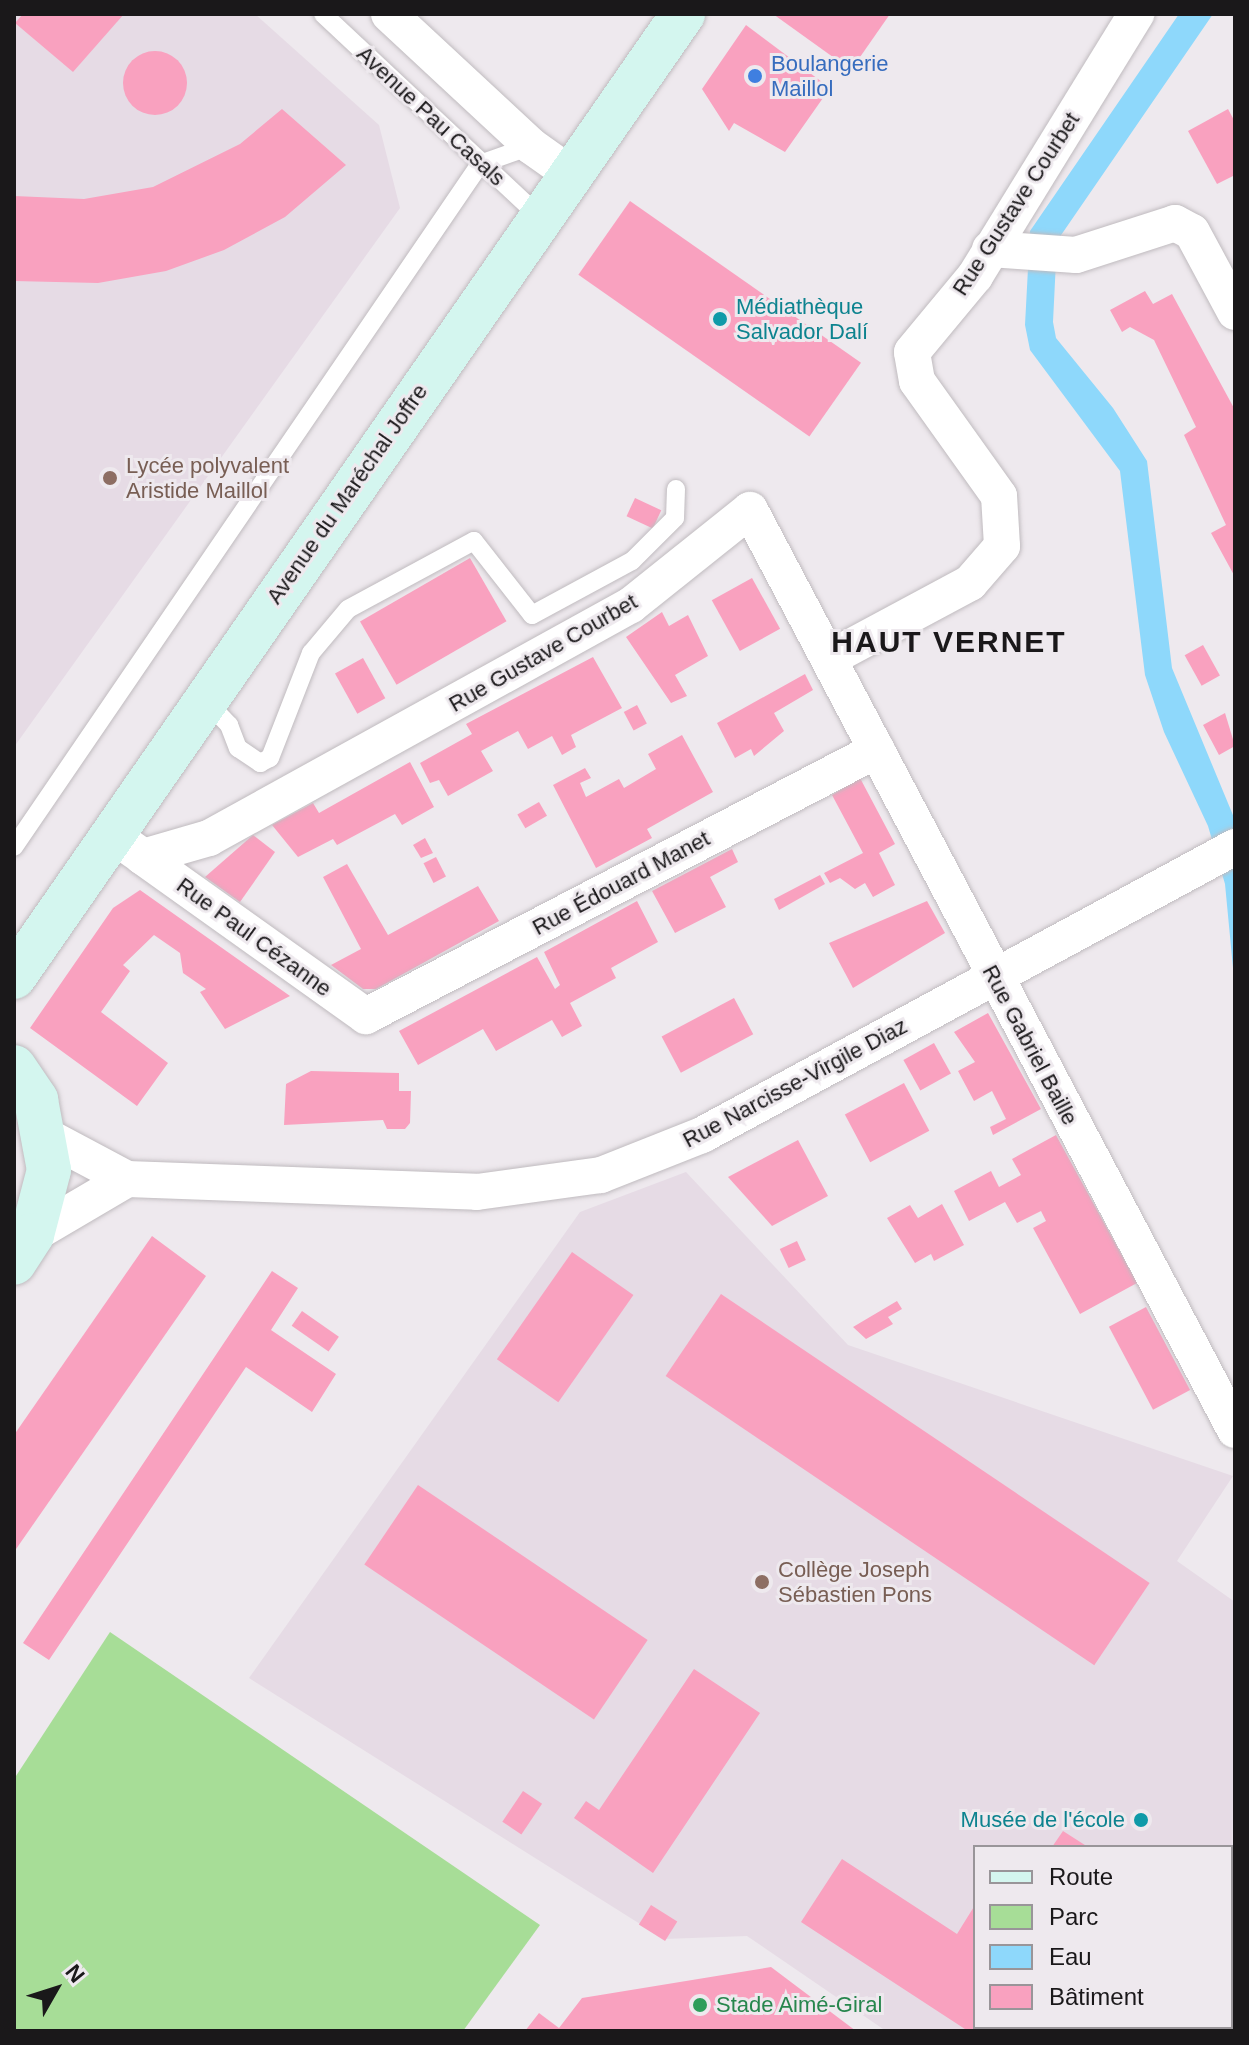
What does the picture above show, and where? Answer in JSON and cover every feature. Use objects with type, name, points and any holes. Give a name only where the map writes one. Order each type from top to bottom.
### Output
[{"type":"main road","name":"Avenue du Maréchal Joffre","points":[[14,977],[127,846],[204,699],[683,14]]},
{"type":"main road","points":[[14,1067],[36,1100],[46,1136],[46,1193],[23,1249]]},
{"type":"street","name":"Avenue Pau Casals","points":[[389,14],[531,146],[572,175]]},
{"type":"street","name":"Rue Gustave Courbet","points":[[127,846],[209,838],[631,605],[750,510],[830,658],[970,583],[1002,546],[999,496],[917,381],[912,352],[1004,252],[1136,14]]},
{"type":"street","points":[[1004,252],[1076,255],[1175,223],[1192,232],[1235,312]]},
{"type":"street","name":"Rue Gabriel Baille","points":[[830,658],[994,977],[1235,1430]]},
{"type":"street","name":"Rue Édouard Manet","points":[[366,1016],[877,750]]},
{"type":"street","name":"Rue Paul Cézanne","points":[[127,846],[366,1016]]},
{"type":"street","name":"Rue Narcisse-Virgile Diaz","points":[[46,1136],[127,1179],[477,1192],[601,1175],[702,1135],[1235,847]]},
{"type":"street","points":[[23,1249],[127,1179]]},
{"type":"lane","name":"Avenue Pau Casals","points":[[323,14],[540,217]]},
{"type":"lane","points":[[14,847],[480,164],[531,146]]},
{"type":"lane","points":[[204,699],[249,760],[260,763],[270,758],[311,653],[348,609],[474,541],[532,615],[632,561],[675,518],[676,489]]},
{"type":"shaded area","name":"Lycée polyvalent Aristide Maillol","points":[[14,14],[255,14],[379,125],[400,208],[14,747]]},
{"type":"shaded area","name":"Collège Joseph Sébastien Pons","points":[[686,1172],[848,1345],[1233,1476],[1177,1561],[1235,1602],[1233,1845],[973,1845],[973,2029],[1216,2031],[886,2031],[747,1936],[664,1939],[249,1678],[580,1212]]},
{"type":"green space","points":[[110,1632],[540,1925],[463,2031],[14,2031],[14,1779]]},
{"type":"water","points":[[1179,14],[1213,14],[1057,241],[1053,322],[1056,338],[1113,408],[1147,461],[1172,668],[1235,820],[1235,989],[1225,884],[1208,826],[1164,732],[1145,675],[1120,471],[1030,350],[1025,325],[1030,231]]},
{"type":"building","points":[[23,14],[124,14],[73,72],[15,23]]},
{"type":"building","points":[[773,14],[890,14],[851,70]]},
{"type":"building","points":[[746,25],[830,88],[785,152],[734,123],[729,131],[702,89]]},
{"type":"building","points":[[155,51],[167,53],[178,60],[185,71],[185,95],[178,106],[167,113],[155,115],[143,113],[132,106],[125,95],[123,83],[125,71],[132,60],[143,53]]},
{"type":"building","points":[[282,109],[346,165],[285,217],[224,250],[166,271],[98,283],[14,281],[14,196],[84,199],[153,187],[240,144]]},
{"type":"building","points":[[1228,109],[1235,122],[1235,175],[1217,184],[1188,131]]},
{"type":"building","name":"Médiathèque Salvador Dalí","points":[[630,201],[861,363],[809,436],[578,275]]},
{"type":"building","points":[[1145,291],[1153,304],[1172,294],[1235,410],[1235,577],[1211,533],[1226,525],[1184,435],[1196,427],[1154,340],[1130,327],[1122,332],[1110,310]]},
{"type":"building","points":[[635,498],[661,510],[653,528],[627,516]]},
{"type":"building","points":[[470,558],[506,621],[397,685],[360,622]]},
{"type":"building","points":[[752,578],[780,629],[740,651],[712,600]]},
{"type":"building","points":[[662,612],[669,626],[688,615],[708,656],[675,675],[687,696],[671,703],[626,637]]},
{"type":"building","points":[[1203,645],[1220,676],[1202,686],[1185,655]]},
{"type":"building","points":[[593,657],[622,708],[571,735],[576,747],[562,755],[552,736],[528,749],[518,731],[481,751],[493,771],[448,796],[439,780],[430,783],[420,763],[472,734],[466,724]]},
{"type":"building","points":[[363,658],[385,698],[357,714],[335,674]]},
{"type":"building","points":[[805,674],[813,690],[774,713],[784,731],[754,756],[751,749],[735,758],[717,723]]},
{"type":"building","points":[[637,705],[647,724],[634,731],[624,712]]},
{"type":"building","points":[[1225,713],[1235,746],[1219,755],[1203,725]]},
{"type":"building","points":[[682,735],[713,792],[647,829],[652,838],[596,868],[553,785],[585,768],[591,778],[580,783],[586,797],[619,779],[624,788],[656,769],[648,754]]},
{"type":"building","points":[[410,762],[434,807],[402,825],[395,814],[337,845],[333,839],[298,857],[272,825],[313,803],[319,813]]},
{"type":"building","points":[[860,778],[895,844],[879,853],[895,885],[873,897],[865,883],[855,889],[840,878],[830,883],[824,873],[863,853],[832,795]]},
{"type":"building","points":[[539,802],[547,816],[525,828],[517,814]]},
{"type":"building","points":[[253,835],[275,852],[240,902],[205,877]]},
{"type":"building","points":[[425,838],[433,853],[421,858],[413,845]]},
{"type":"building","points":[[732,849],[738,862],[710,877],[726,907],[675,933],[652,891]]},
{"type":"building","points":[[436,857],[446,877],[434,883],[424,863]]},
{"type":"building","points":[[347,864],[388,935],[478,886],[499,921],[376,989],[363,989],[331,965],[361,949],[323,877]]},
{"type":"building","points":[[820,875],[825,884],[779,910],[774,899]]},
{"type":"building","points":[[140,890],[290,996],[225,1029],[200,992],[206,989],[183,973],[180,953],[154,935],[123,965],[130,971],[101,1012],[168,1063],[137,1106],[30,1028],[113,908]]},
{"type":"building","points":[[637,901],[658,942],[611,968],[616,978],[570,1003],[582,1026],[562,1037],[552,1020],[496,1051],[483,1029],[418,1065],[399,1031],[537,957],[555,989],[560,985],[544,952]]},
{"type":"building","points":[[927,901],[945,933],[853,988],[829,943]]},
{"type":"building","points":[[734,998],[753,1034],[681,1073],[662,1036]]},
{"type":"building","points":[[988,1013],[1041,1109],[993,1135],[990,1127],[1006,1119],[992,1091],[974,1101],[958,1071],[975,1062],[954,1032]]},
{"type":"building","points":[[934,1043],[951,1074],[920,1091],[903,1060]]},
{"type":"building","points":[[311,1071],[399,1073],[399,1091],[411,1091],[410,1123],[405,1129],[387,1129],[383,1120],[284,1125],[286,1084]]},
{"type":"building","points":[[904,1083],[929,1131],[870,1162],[845,1114]]},
{"type":"building","points":[[1056,1135],[1137,1283],[1080,1314],[1033,1228],[1046,1221],[1041,1211],[1017,1223],[1005,1202],[969,1221],[954,1191],[991,1171],[999,1187],[1021,1175],[1012,1159]]},
{"type":"building","points":[[798,1140],[828,1196],[772,1226],[728,1177]]},
{"type":"building","points":[[942,1204],[964,1245],[934,1261],[931,1254],[915,1263],[887,1218],[910,1205],[918,1218]]},
{"type":"building","points":[[152,1236],[206,1276],[14,1552],[14,1435]]},
{"type":"building","points":[[797,1241],[806,1260],[789,1268],[780,1249]]},
{"type":"building","points":[[572,1252],[633,1295],[558,1402],[497,1359]]},
{"type":"building","points":[[272,1271],[298,1288],[271,1330],[336,1374],[312,1412],[246,1367],[49,1660],[23,1643]]},
{"type":"building","points":[[721,1294],[1150,1583],[1094,1665],[666,1376]]},
{"type":"building","points":[[897,1301],[902,1309],[888,1317],[893,1324],[866,1339],[853,1327]]},
{"type":"building","points":[[1146,1307],[1190,1390],[1153,1410],[1109,1327]]},
{"type":"building","points":[[302,1311],[339,1337],[329,1352],[292,1326]]},
{"type":"building","points":[[418,1485],[648,1640],[594,1719],[364,1565]]},
{"type":"building","points":[[694,1669],[760,1713],[653,1873],[574,1818],[586,1801],[599,1810]]},
{"type":"building","points":[[523,1791],[542,1804],[521,1835],[502,1822]]},
{"type":"building","points":[[1063,1831],[1085,1845],[1053,1845]]},
{"type":"building","points":[[842,1859],[957,1934],[973,1908],[973,2029],[1104,2031],[968,2031],[801,1922]]},
{"type":"building","points":[[651,1905],[677,1921],[665,1941],[639,1925]]},
{"type":"building","name":"Stade Aimé-Giral","points":[[771,1967],[856,2031],[525,2031],[539,2013],[559,2028],[582,1998]]},
{"type":"place","name":"Boulangerie Maillol","points":[[755,76]]},
{"type":"place","name":"Médiathèque Salvador Dalí","points":[[720,319]]},
{"type":"place","name":"Lycée polyvalent Aristide Maillol","points":[[110,478]]},
{"type":"place","name":"Collège Joseph Sébastien Pons","points":[[762,1582]]},
{"type":"place","name":"Musée de l'école","points":[[1141,1820]]},
{"type":"place","name":"Stade Aimé-Giral","points":[[700,2005]]},
{"type":"district","name":"HAUT VERNET","points":[[949,642]]}]
